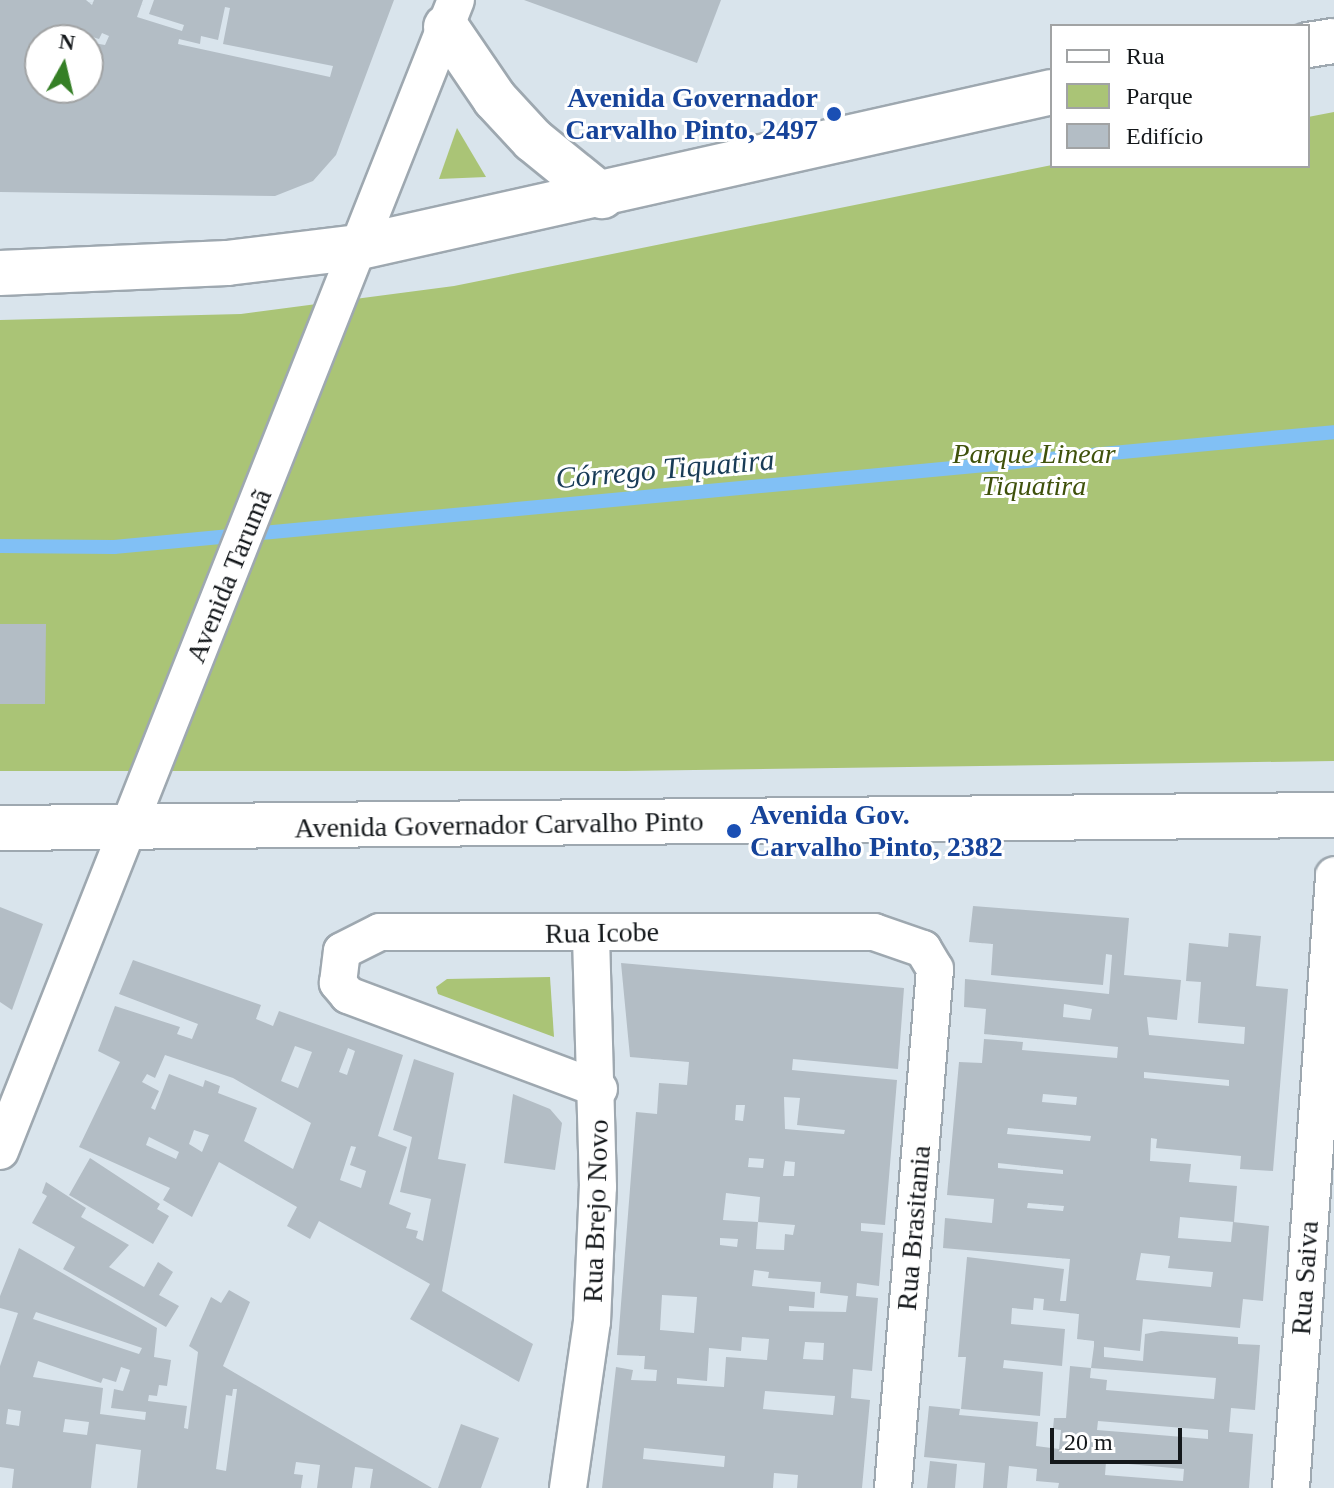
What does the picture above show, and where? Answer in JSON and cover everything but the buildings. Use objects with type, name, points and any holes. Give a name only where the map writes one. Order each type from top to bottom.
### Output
[{"type":"main road","points":[[451,13],[495,99],[533,140],[602,196]]},
{"type":"main road","points":[[1310,45],[1334,41]]},
{"type":"main road","points":[[0,273],[227,263],[360,247],[602,196],[1050,92]]},
{"type":"main road","name":"Avenida Governador Carvalho Pinto","points":[[0,828],[1334,815]]},
{"type":"street","name":"Avenida Tarumã","points":[[0,1151],[451,13]]},
{"type":"street","name":"Rua Saiva","points":[[1291,1488],[1318,1334],[1334,876]]},
{"type":"street","name":"Rua Icobe","points":[[599,1089],[348,995],[338,983],[342,951],[357,939],[380,932],[874,932],[923,949],[935,969]]},
{"type":"street","name":"Rua Brejo Novo","points":[[568,1488],[592,1322],[599,1089],[591,932]]},
{"type":"street","name":"Rua Brasitania","points":[[893,1488],[935,969]]},
{"type":"green space","name":"Parque Linear Tiquatira","points":[[1334,112],[1334,761],[625,771],[0,771],[0,320],[241,314],[454,286],[1050,165],[1050,168],[1310,168],[1310,117]]},
{"type":"green space","points":[[457,128],[486,177],[439,179]]},
{"type":"green space","points":[[550,977],[554,1037],[438,994],[436,987],[447,979]]},
{"type":"waterway","name":"Córrego Tiquatira","points":[[0,546],[114,547],[1334,432]]},
{"type":"place","name":"Avenida Governador Carvalho Pinto, 2497","points":[[834,114]]},
{"type":"place","name":"Avenida Gov. Carvalho Pinto, 2382","points":[[734,831]]}]
